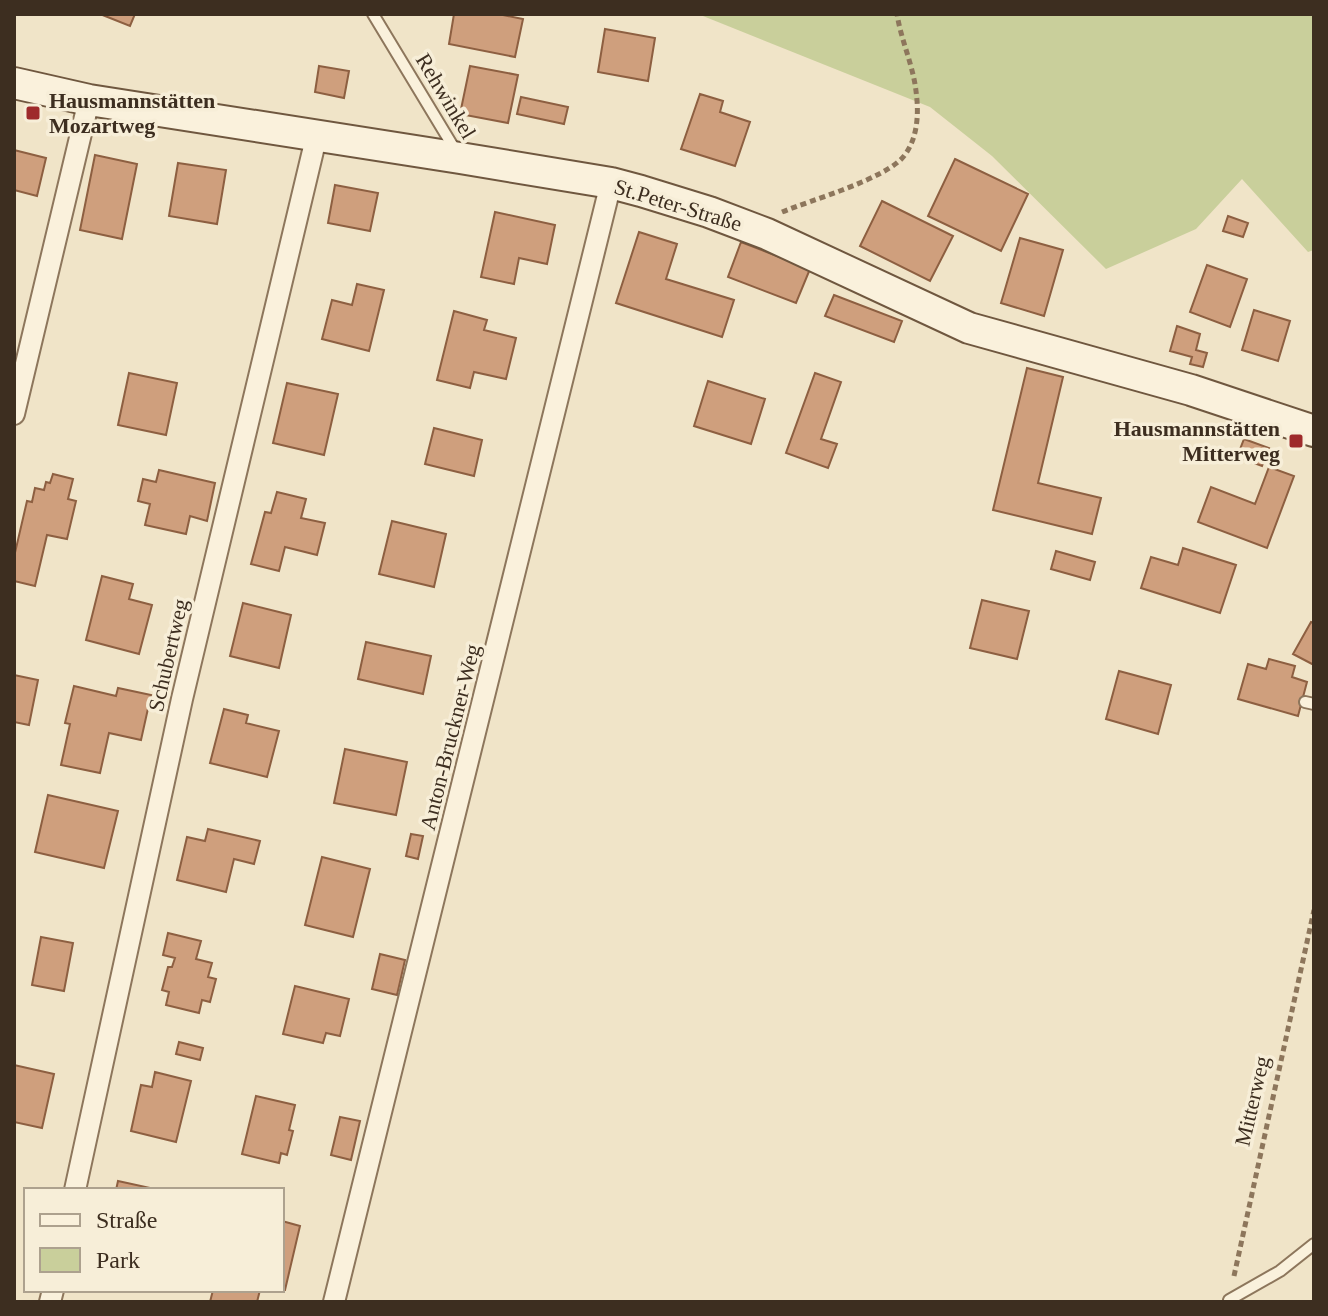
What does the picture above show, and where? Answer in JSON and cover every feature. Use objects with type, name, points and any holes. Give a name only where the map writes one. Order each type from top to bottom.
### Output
[{"type":"main road","name":"St.Peter-Straße","points":[[14,83],[89,100],[611,183],[673,200],[751,228],[969,328],[1191,390],[1314,431]]},
{"type":"street","points":[[14,414],[89,100]]},
{"type":"street","name":"Schubertweg","points":[[75,1188],[182,699],[317,134]]},
{"type":"street","name":"Anton-Bruckner-Weg","points":[[334,1302],[611,183]]},
{"type":"lane","name":"Rehwinkel","points":[[373,14],[460,158]]},
{"type":"lane","points":[[1229,1300],[1280,1271],[1314,1244]]},
{"type":"path","points":[[751,228],[787,209],[845,189],[903,158],[914,137],[918,114],[916,89],[897,14]]},
{"type":"path","name":"Mitterweg","points":[[1229,1300],[1314,910]]},
{"type":"green space","points":[[698,14],[1314,14],[1314,250],[1308,252],[1242,179],[1196,229],[1106,269],[992,156],[930,107]]},
{"type":"building","points":[[100,14],[135,14],[130,26]]},
{"type":"building","points":[[454,14],[498,14],[523,19],[515,57],[449,44]]},
{"type":"building","points":[[605,29],[655,38],[648,81],[598,72]]},
{"type":"building","points":[[319,66],[349,71],[344,98],[315,92]]},
{"type":"building","points":[[470,66],[518,75],[508,123],[460,114]]},
{"type":"building","points":[[700,94],[723,101],[720,112],[750,122],[735,166],[681,149]]},
{"type":"building","points":[[521,97],[568,107],[564,124],[517,114]]},
{"type":"building","points":[[14,150],[46,158],[37,196],[14,190]]},
{"type":"building","points":[[95,155],[137,164],[122,239],[80,230]]},
{"type":"building","points":[[955,159],[1028,194],[1001,251],[928,216]]},
{"type":"building","points":[[178,163],[226,170],[217,224],[169,216]]},
{"type":"building","points":[[335,185],[378,193],[370,231],[328,223]]},
{"type":"building","points":[[882,201],[953,236],[930,281],[860,246]]},
{"type":"building","points":[[495,212],[555,225],[547,264],[519,258],[514,284],[481,277]]},
{"type":"building","points":[[1228,216],[1248,223],[1243,237],[1223,231]]},
{"type":"building","points":[[639,232],[677,244],[666,279],[734,300],[722,337],[616,303]]},
{"type":"building","points":[[1020,238],[1063,250],[1044,316],[1001,303]]},
{"type":"building","points":[[741,242],[810,269],[796,303],[728,277]]},
{"type":"building","points":[[1207,265],[1247,279],[1230,327],[1190,312]]},
{"type":"building","points":[[357,284],[384,290],[369,351],[322,339],[332,300],[352,305]]},
{"type":"building","points":[[834,295],[902,321],[894,342],[825,316]]},
{"type":"building","points":[[1254,310],[1290,321],[1278,361],[1242,350]]},
{"type":"building","points":[[454,311],[487,320],[484,330],[516,338],[506,379],[474,372],[470,388],[437,380]]},
{"type":"building","points":[[1177,326],[1200,334],[1196,350],[1207,353],[1203,367],[1190,364],[1192,357],[1170,351]]},
{"type":"building","points":[[1027,368],[1063,377],[1038,483],[1101,498],[1092,534],[993,510]]},
{"type":"building","points":[[129,373],[177,383],[166,435],[118,425]]},
{"type":"building","points":[[815,373],[841,382],[821,439],[837,444],[828,468],[786,453]]},
{"type":"building","points":[[708,381],[765,399],[751,444],[694,426]]},
{"type":"building","points":[[287,383],[338,394],[324,455],[273,443]]},
{"type":"building","points":[[434,428],[482,440],[474,476],[425,464]]},
{"type":"building","points":[[1244,439],[1269,448],[1262,466],[1237,457]]},
{"type":"building","points":[[1269,467],[1294,476],[1267,548],[1198,522],[1211,487],[1255,504]]},
{"type":"building","points":[[159,470],[215,483],[207,521],[190,516],[186,534],[145,525],[150,504],[138,501],[143,479],[156,482]]},
{"type":"building","points":[[53,474],[73,479],[68,499],[76,501],[67,539],[47,535],[35,586],[14,581],[14,557],[27,501],[32,502],[35,488],[44,490]]},
{"type":"building","points":[[277,492],[306,499],[301,518],[325,523],[317,555],[285,547],[279,571],[251,564],[265,512],[271,513]]},
{"type":"building","points":[[392,521],[446,534],[434,587],[379,574]]},
{"type":"building","points":[[1183,548],[1236,565],[1220,613],[1141,588],[1151,557],[1178,565]]},
{"type":"building","points":[[1056,551],[1095,562],[1090,580],[1051,569]]},
{"type":"building","points":[[102,576],[133,584],[129,599],[152,605],[139,654],[86,640]]},
{"type":"building","points":[[982,600],[1029,611],[1017,659],[970,648]]},
{"type":"building","points":[[243,603],[291,615],[279,668],[230,656]]},
{"type":"building","points":[[1311,622],[1314,623],[1314,665],[1293,654]]},
{"type":"building","points":[[366,642],[431,656],[423,694],[358,679]]},
{"type":"building","points":[[1269,659],[1295,666],[1292,677],[1307,682],[1298,716],[1238,699],[1248,664],[1266,669]]},
{"type":"building","points":[[1119,671],[1171,685],[1158,734],[1106,719]]},
{"type":"building","points":[[14,675],[38,680],[29,725],[14,722]]},
{"type":"building","points":[[74,686],[116,696],[118,688],[151,695],[141,740],[109,733],[100,773],[61,765],[70,724],[65,723]]},
{"type":"building","points":[[224,709],[248,715],[246,723],[279,731],[267,777],[210,763]]},
{"type":"building","points":[[345,749],[407,762],[396,815],[334,803]]},
{"type":"building","points":[[48,795],[118,811],[104,868],[35,852]]},
{"type":"building","points":[[208,829],[260,841],[254,864],[234,859],[226,892],[177,880],[187,837],[205,841]]},
{"type":"building","points":[[411,834],[423,836],[418,859],[406,856]]},
{"type":"building","points":[[322,857],[370,869],[353,937],[305,925]]},
{"type":"building","points":[[168,933],[201,941],[196,959],[212,963],[208,977],[216,979],[210,1002],[202,1000],[199,1013],[166,1005],[169,992],[162,990],[168,967],[172,967],[175,958],[163,955]]},
{"type":"building","points":[[41,937],[73,943],[64,991],[32,985]]},
{"type":"building","points":[[380,954],[405,960],[397,995],[372,989]]},
{"type":"building","points":[[295,986],[349,999],[340,1036],[326,1033],[323,1043],[283,1034]]},
{"type":"building","points":[[179,1042],[203,1048],[200,1060],[176,1054]]},
{"type":"building","points":[[14,1065],[54,1074],[42,1128],[14,1122]]},
{"type":"building","points":[[155,1072],[191,1081],[176,1142],[131,1131],[141,1085],[152,1087]]},
{"type":"building","points":[[256,1096],[295,1105],[287,1155],[281,1153],[279,1163],[242,1154]]},
{"type":"building","points":[[340,1117],[360,1121],[351,1160],[331,1155]]},
{"type":"building","points":[[118,1181],[150,1188],[116,1188]]},
{"type":"building","points":[[284,1222],[300,1226],[284,1290]]},
{"type":"building","points":[[212,1292],[260,1292],[257,1302],[210,1302]]},
{"type":"place","name":"Hausmannstätten Mozartweg","points":[[33,113]]},
{"type":"place","name":"Hausmannstätten Mitterweg","points":[[1296,441]]}]
